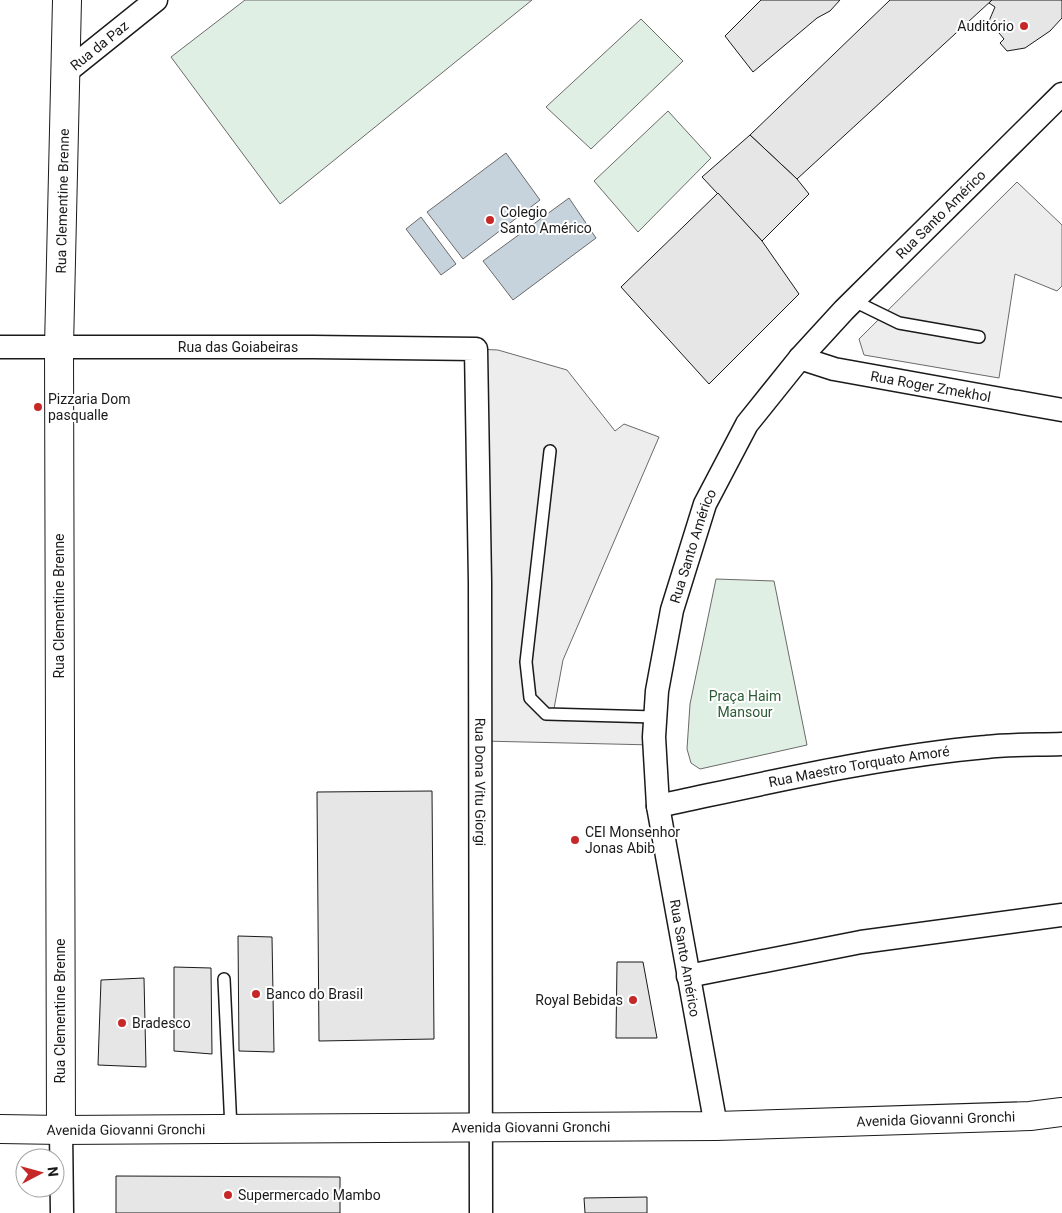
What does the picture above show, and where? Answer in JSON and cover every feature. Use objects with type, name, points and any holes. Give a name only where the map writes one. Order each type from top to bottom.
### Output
[{"type":"street","name":"Rua Clementine Brenne","points":[[62,1213],[58,347],[67,0]]},
{"type":"street","name":"Rua da Paz","points":[[65,73],[156,0]]},
{"type":"street","name":"Rua Santo Américo","points":[[716,1126],[658,806],[654,737],[657,692],[672,610],[705,504],[747,424],[800,358],[854,301],[1062,94]]},
{"type":"street","name":"Rua das Goiabeiras","points":[[0,348],[313,347],[476,349]]},
{"type":"street","name":"Rua Dona Vitu Giorgi","points":[[476,349],[480,561],[481,1213]]},
{"type":"street","name":"Rua Roger Zmekhol","points":[[800,358],[834,369],[1062,410]]},
{"type":"street","name":"Rua Maestro Torquato Amoré","points":[[658,806],[772,781],[878,761],[987,747],[1062,744]]},
{"type":"street","points":[[688,976],[861,942],[1062,915]]},
{"type":"street","name":"Avenida Giovanni Gronchi","points":[[0,1129],[716,1126],[1030,1116],[1062,1112]]},
{"type":"lane","points":[[854,301],[898,323],[979,337]]},
{"type":"lane","points":[[550,450],[526,662],[530,698],[546,714],[655,717]]},
{"type":"lane","points":[[224,979],[231,1129]]},
{"type":"green space","points":[[245,0],[532,0],[280,204],[171,57]]},
{"type":"green space","points":[[641,19],[683,61],[591,149],[546,107]]},
{"type":"green space","points":[[668,111],[711,158],[638,232],[594,181]]},
{"type":"green space","name":"Praça Haim Mansour","points":[[716,579],[774,581],[807,745],[700,769],[691,763],[687,749],[690,704]]},
{"type":"shaded area","points":[[506,153],[540,200],[463,259],[427,212]]},
{"type":"shaded area","points":[[1017,182],[1062,225],[1062,286],[1057,291],[1015,274],[999,378],[864,355],[859,339]]},
{"type":"shaded area","points":[[569,198],[596,238],[513,300],[483,261]]},
{"type":"shaded area","points":[[421,217],[456,264],[441,275],[406,229]]},
{"type":"shaded area","points":[[476,349],[498,350],[567,370],[615,431],[624,424],[659,437],[563,660],[553,714],[655,717],[654,745],[481,741]]},
{"type":"building","points":[[761,0],[840,0],[830,11],[817,18],[753,72],[725,36]]},
{"type":"building","points":[[890,0],[992,0],[797,179],[750,135]]},
{"type":"building","name":"Auditório","points":[[992,0],[1062,0],[1062,18],[1050,31],[1025,48],[1007,51],[1000,43],[1004,39],[989,21],[995,7],[989,3]]},
{"type":"building","points":[[750,135],[797,179],[809,194],[762,241],[702,177]]},
{"type":"building","points":[[718,193],[762,241],[799,294],[709,384],[621,287]]},
{"type":"building","points":[[432,791],[434,1039],[319,1041],[317,792]]},
{"type":"building","name":"Banco do Brasil","points":[[238,936],[272,937],[274,1052],[239,1051]]},
{"type":"building","name":"Royal Bebidas","points":[[617,962],[643,962],[657,1038],[616,1038]]},
{"type":"building","points":[[174,967],[211,968],[212,1054],[174,1051]]},
{"type":"building","name":"Bradesco","points":[[144,978],[146,1067],[98,1065],[101,980]]},
{"type":"building","name":"Supermercado Mambo","points":[[116,1176],[340,1177],[340,1213],[116,1213]]},
{"type":"building","points":[[647,1197],[647,1213],[585,1213],[584,1198]]},
{"type":"place","name":"Auditório","points":[[1024,26]]},
{"type":"place","name":"Colegio Santo Américo","points":[[490,220]]},
{"type":"place","name":"Pizzaria Dom pasqualle","points":[[38,407]]},
{"type":"place","name":"CEI Monsenhor Jonas Abib","points":[[575,840]]},
{"type":"place","name":"Banco do Brasil","points":[[256,994]]},
{"type":"place","name":"Royal Bebidas","points":[[633,1000]]},
{"type":"place","name":"Bradesco","points":[[122,1023]]},
{"type":"place","name":"Supermercado Mambo","points":[[228,1195]]}]
